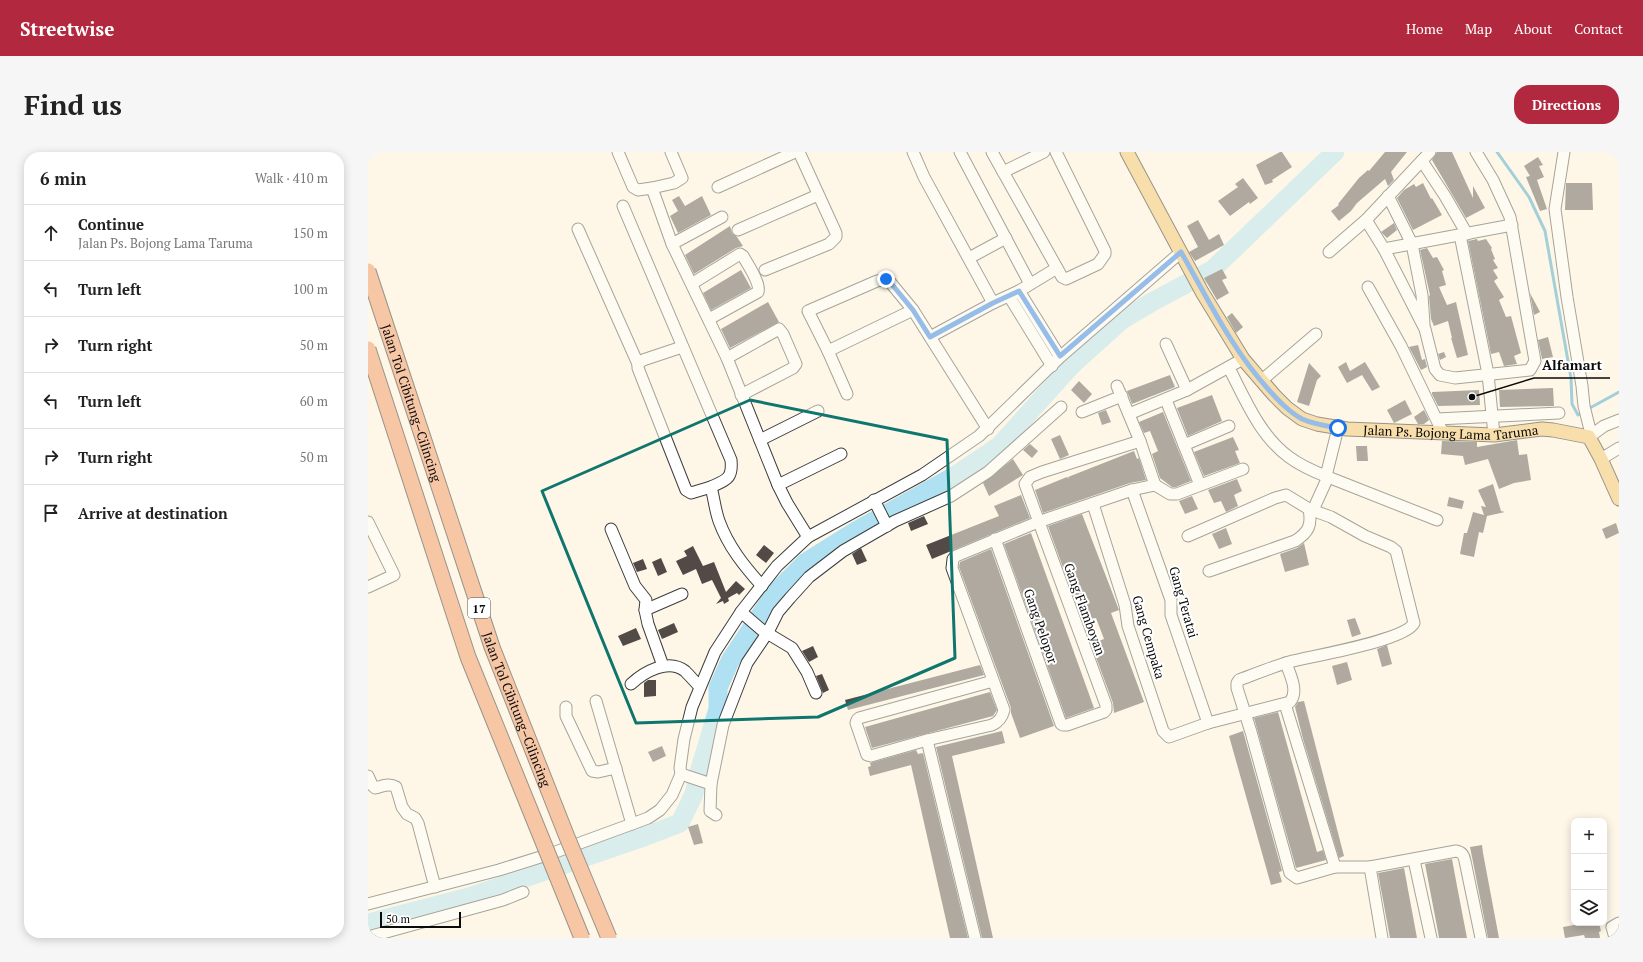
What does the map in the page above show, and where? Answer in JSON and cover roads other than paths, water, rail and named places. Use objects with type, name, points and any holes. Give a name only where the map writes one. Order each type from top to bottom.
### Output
[{"type":"highway","name":"Jalan Tol Cibitung–Cilincing","points":[[368,271],[492,647],[609,938]]},
{"type":"highway","name":"Jalan Tol Cibitung–Cilincing","points":[[368,350],[468,657],[582,938]]},
{"type":"main road","name":"Jalan Ps. Bojong Lama Taruma","points":[[1127,152],[1202,292],[1243,359],[1260,381],[1287,408],[1302,419],[1317,424],[1338,428],[1378,431],[1494,435],[1542,429],[1590,436]]},
{"type":"main road","points":[[1590,436],[1619,499]]},
{"type":"street","points":[[618,152],[633,187],[638,190],[674,183],[682,178],[671,152]]},
{"type":"street","points":[[718,187],[795,152]]},
{"type":"street","points":[[765,270],[829,244],[836,237],[836,233],[799,152]]},
{"type":"street","points":[[913,152],[924,177],[993,303]]},
{"type":"street","points":[[960,152],[1030,284]]},
{"type":"street","points":[[992,152],[1062,277],[1066,279],[1098,264],[1105,254],[1105,251],[1056,152]]},
{"type":"street","points":[[1003,172],[1044,152]]},
{"type":"street","points":[[1329,252],[1366,220],[1430,152]]},
{"type":"street","points":[[1366,220],[1384,249],[1424,329],[1435,369],[1440,375],[1455,378],[1528,371],[1533,368],[1535,362],[1512,225],[1507,207],[1476,152]]},
{"type":"street","points":[[1564,152],[1555,209],[1567,297],[1590,436],[1604,426],[1619,420]]},
{"type":"street","points":[[1422,161],[1445,196],[1464,235],[1488,374],[1494,435]]},
{"type":"street","points":[[652,188],[672,244],[727,358],[778,485],[808,537]]},
{"type":"street","points":[[738,230],[818,195]]},
{"type":"street","points":[[1388,196],[1412,244],[1422,295],[1424,329]]},
{"type":"street","points":[[578,229],[638,364],[638,368],[686,490],[691,493],[711,487],[729,478],[732,471],[731,460],[623,206]]},
{"type":"street","points":[[672,244],[722,217]]},
{"type":"street","points":[[1384,249],[1512,225]]},
{"type":"street","points":[[968,258],[1006,238]]},
{"type":"street","points":[[692,283],[740,254],[743,256],[756,280],[759,287],[758,292],[709,319]]},
{"type":"street","points":[[709,783],[685,775],[680,768],[684,739],[692,708],[715,652],[744,615],[762,586],[777,566],[808,537],[876,504],[988,429],[1052,366],[1060,356],[1183,256]]},
{"type":"street","points":[[930,337],[993,303],[1014,294],[1057,268]]},
{"type":"street","points":[[847,394],[828,351],[808,312],[809,310],[882,279],[890,282],[913,310],[988,429]]},
{"type":"street","points":[[1368,287],[1388,322],[1443,433]]},
{"type":"street","points":[[1014,294],[1060,356]]},
{"type":"street","points":[[1014,294],[1052,366]]},
{"type":"street","points":[[828,351],[913,310]]},
{"type":"street","points":[[727,358],[779,329],[783,334],[796,364],[793,368],[742,396]]},
{"type":"street","points":[[1260,381],[1316,334]]},
{"type":"street","points":[[1166,344],[1187,390]]},
{"type":"street","points":[[638,364],[642,360],[682,347]]},
{"type":"street","points":[[1130,414],[1187,390],[1243,359]]},
{"type":"street","points":[[1228,368],[1265,433],[1290,457],[1327,477],[1437,520]]},
{"type":"street","points":[[1117,386],[1130,414],[1156,486]]},
{"type":"street","points":[[1082,412],[1122,396]]},
{"type":"street","points":[[1166,400],[1200,485]]},
{"type":"street","points":[[716,815],[710,811],[709,783],[723,724],[747,663],[765,631],[778,612],[809,577],[843,551],[886,524],[952,496],[988,472],[1061,407]]},
{"type":"street","points":[[760,440],[818,412]]},
{"type":"street","points":[[1437,419],[1559,413]]},
{"type":"street","points":[[1184,445],[1229,426]]},
{"type":"street","points":[[1209,571],[1295,541],[1307,532],[1311,519],[1311,510],[1327,477],[1338,428]]},
{"type":"street","name":"Gang Flamboyan","points":[[1060,722],[1062,725],[1067,725],[1104,712],[1106,710],[1106,705],[1025,484],[1030,476],[1140,441]]},
{"type":"street","points":[[1601,459],[1619,448]]},
{"type":"street","points":[[778,485],[841,454]]},
{"type":"street","points":[[993,681],[865,716],[857,720],[867,755],[871,756],[884,753],[927,740],[992,725],[1001,720],[1004,710],[952,568],[952,559],[995,539],[1038,522],[1132,490],[1156,486],[1170,494],[1176,494],[1243,469]]},
{"type":"street","points":[[711,487],[718,520],[728,541],[743,566],[762,586]]},
{"type":"street","name":"Gang Teratai","points":[[1132,490],[1171,600],[1171,615],[1208,722]]},
{"type":"street","points":[[1188,536],[1280,496],[1286,495],[1311,510],[1330,517],[1365,536],[1395,549],[1414,623],[1406,631],[1367,644],[1286,663],[1239,680],[1237,683],[1237,688],[1290,873],[1297,878],[1335,867],[1370,867],[1456,851],[1462,854],[1465,861],[1481,938]]},
{"type":"street","points":[[876,504],[886,524]]},
{"type":"street","name":"Gang Cempaka","points":[[1093,504],[1125,605],[1128,626],[1163,730],[1169,737],[1208,722]]},
{"type":"street","points":[[368,522],[394,575],[368,587]]},
{"type":"street","points":[[611,529],[635,586],[646,600],[645,610],[648,624],[663,666]]},
{"type":"street","name":"Gang Pelopor","points":[[995,539],[1060,722]]},
{"type":"street","points":[[645,610],[682,594]]},
{"type":"street","points":[[744,615],[765,631],[792,648],[816,692]]},
{"type":"street","points":[[1208,722],[1290,702],[1294,698],[1295,692],[1286,663]]},
{"type":"street","points":[[631,684],[646,672],[663,666],[672,666],[685,671],[700,687]]},
{"type":"street","points":[[596,701],[632,824]]},
{"type":"street","points":[[1285,704],[1335,867]]},
{"type":"street","points":[[566,707],[566,716],[592,771],[598,772],[616,768]]},
{"type":"street","points":[[927,740],[975,938]]},
{"type":"street","points":[[368,904],[499,870],[648,818],[666,804],[685,775]]},
{"type":"street","points":[[368,776],[375,788],[387,784],[396,786],[402,807],[407,814],[416,820],[435,887]]},
{"type":"street","points":[[1414,860],[1431,938]]},
{"type":"street","points":[[1370,867],[1382,938]]},
{"type":"street","points":[[368,937],[503,900],[523,892]]},
{"type":"street","points":[[1615,938],[1612,927],[1619,923]]},
{"type":"waterway","points":[[368,923],[469,897],[680,823],[694,794],[718,709],[718,688],[730,661],[775,593],[806,562],[854,532],[956,475],[999,446],[1072,365],[1122,320],[1212,270],[1335,152]]},
{"type":"waterway","points":[[1497,152],[1529,197],[1545,231],[1571,378],[1572,404],[1578,415],[1583,412]]},
{"type":"waterway","points":[[1588,409],[1619,392]]},
{"type":"place","name":"Alfamart","points":[[1472,397]]}]
